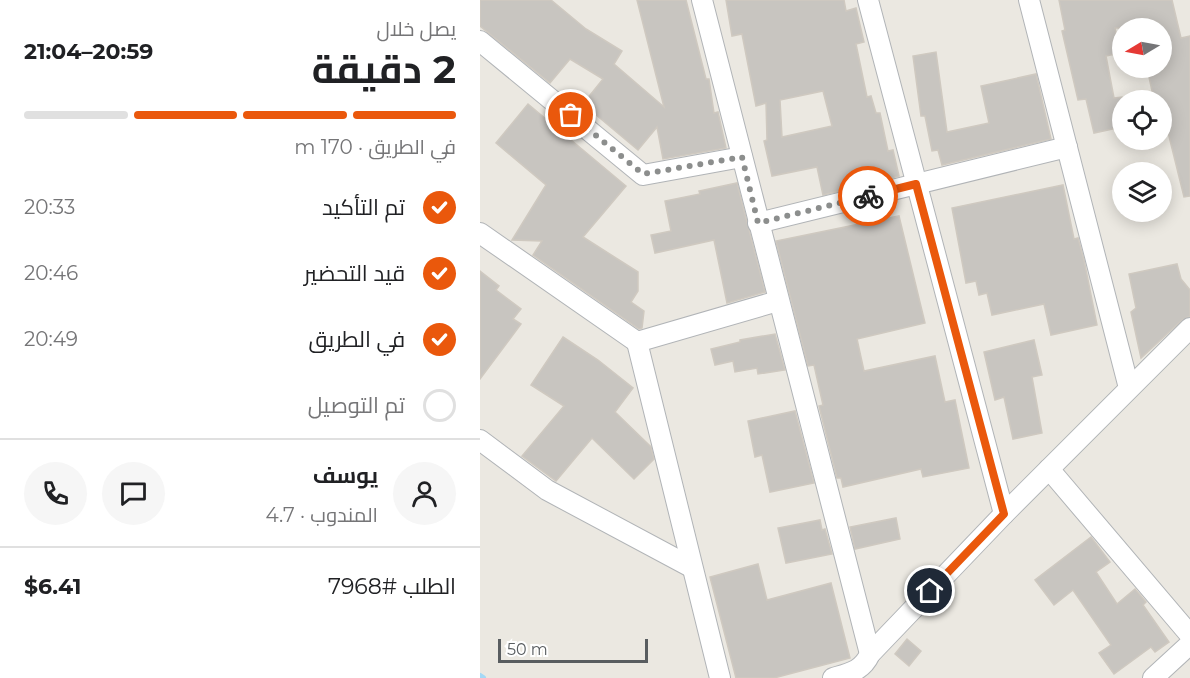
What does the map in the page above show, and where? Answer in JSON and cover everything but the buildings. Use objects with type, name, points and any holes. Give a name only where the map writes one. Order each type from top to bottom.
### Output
[{"type":"street","points":[[702,0],[870,654]]},
{"type":"street","points":[[868,0],[1004,514]]},
{"type":"street","points":[[1029,0],[1130,388]]},
{"type":"street","points":[[480,41],[643,174],[742,157]]},
{"type":"street","points":[[758,223],[1066,147]]},
{"type":"street","points":[[480,233],[637,342],[720,678]]},
{"type":"street","points":[[637,342],[778,301]]},
{"type":"street","points":[[833,678],[857,671],[865,664],[870,654],[1004,514],[1190,328]]},
{"type":"street","points":[[480,440],[547,490],[691,567]]},
{"type":"street","points":[[1049,469],[1190,634]]},
{"type":"street","points":[[1153,678],[1190,644]]},
{"type":"way so far","points":[[571,115],[643,174],[742,157],[758,223],[868,196]]},
{"type":"route","points":[[868,196],[916,184],[1004,514],[930,591]]}]
